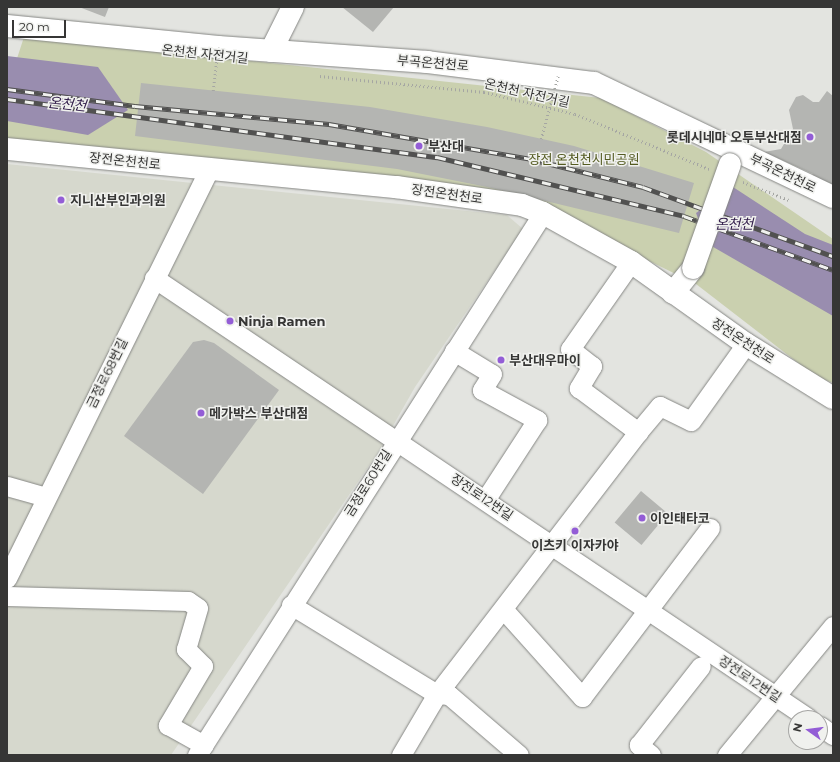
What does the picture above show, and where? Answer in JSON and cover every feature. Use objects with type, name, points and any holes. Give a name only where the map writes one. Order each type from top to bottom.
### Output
[{"type":"main road","points":[[271,51],[292,7]]},
{"type":"main road","name":"부곡온천천로","points":[[7,26],[217,60],[271,51],[558,76],[594,83],[730,166],[833,197]]},
{"type":"main road","name":"장전온천천로","points":[[7,149],[396,187],[522,205],[543,212],[631,262],[746,344],[833,398]]},
{"type":"main road","points":[[673,293],[693,268],[730,166]]},
{"type":"street","name":"금정로68번길","points":[[7,578],[209,169]]},
{"type":"street","name":"금정로60번길","points":[[200,750],[396,439],[543,212]]},
{"type":"street","points":[[631,262],[570,349],[592,366],[579,388],[638,432]]},
{"type":"street","name":"장전로12번길","points":[[154,278],[554,545],[796,710]]},
{"type":"street","points":[[401,755],[437,694],[554,545],[638,432],[660,406],[691,421],[746,344]]},
{"type":"street","points":[[454,351],[492,374],[482,390],[537,420],[485,500]]},
{"type":"street","points":[[7,486],[46,497]]},
{"type":"street","points":[[504,610],[582,697],[710,528]]},
{"type":"street","points":[[7,596],[188,601],[198,608],[186,649],[203,666],[168,725],[200,750]]},
{"type":"street","points":[[292,605],[437,694],[449,695],[519,755]]},
{"type":"street","points":[[727,755],[777,697],[833,626]]},
{"type":"street","points":[[651,755],[639,745],[701,666]]},
{"type":"path","points":[[213,91],[217,60]]},
{"type":"path","name":"온천천 자전거길","points":[[314,76],[484,92],[575,114],[730,166],[796,203]]},
{"type":"path","points":[[541,139],[558,76]]},
{"type":"shaded area","points":[[7,164],[507,215],[523,229],[415,387],[377,454],[171,755],[7,755]]},
{"type":"green space","name":"장전 온천천시민공원","points":[[24,37],[601,98],[706,152],[833,239],[833,383],[815,376],[696,284],[564,219],[7,143],[7,89]]},
{"type":"water","name":"온천천","points":[[7,56],[98,67],[128,110],[88,135],[7,121]]},
{"type":"water","name":"온천천","points":[[733,187],[805,234],[833,245],[833,316],[708,244],[696,213]]},
{"type":"building","points":[[79,7],[109,7],[105,17]]},
{"type":"building","points":[[342,7],[394,7],[373,32]]},
{"type":"building","points":[[141,83],[370,107],[487,127],[574,146],[694,183],[679,233],[487,187],[397,169],[135,136]]},
{"type":"building","name":"롯데시네마 오투부산대점","points":[[827,91],[833,96],[833,185],[828,187],[809,179],[813,174],[764,152],[781,149],[793,129],[789,110],[796,97],[803,95],[813,102],[819,102]]},
{"type":"building","name":"메가박스 부산대점","points":[[204,340],[214,343],[279,390],[203,494],[124,436],[193,342]]},
{"type":"building","name":"이인태타코","points":[[641,491],[668,513],[641,545],[615,522]]},
{"type":"railway","points":[[7,89],[135,106],[329,124],[531,159],[643,187],[833,256]]},
{"type":"railway","points":[[7,99],[437,157],[684,216],[833,270]]},
{"type":"place","name":"롯데시네마 오투부산대점","points":[[810,137]]},
{"type":"place","name":"부산대","points":[[419,146]]},
{"type":"place","name":"지니산부인과의원","points":[[61,200]]},
{"type":"place","name":"Ninja Ramen","points":[[230,321]]},
{"type":"place","name":"부산대우마이","points":[[501,360]]},
{"type":"place","name":"메가박스 부산대점","points":[[201,413]]},
{"type":"place","name":"이인태타코","points":[[642,518]]},
{"type":"place","name":"이츠키 이자카야","points":[[575,531]]}]
